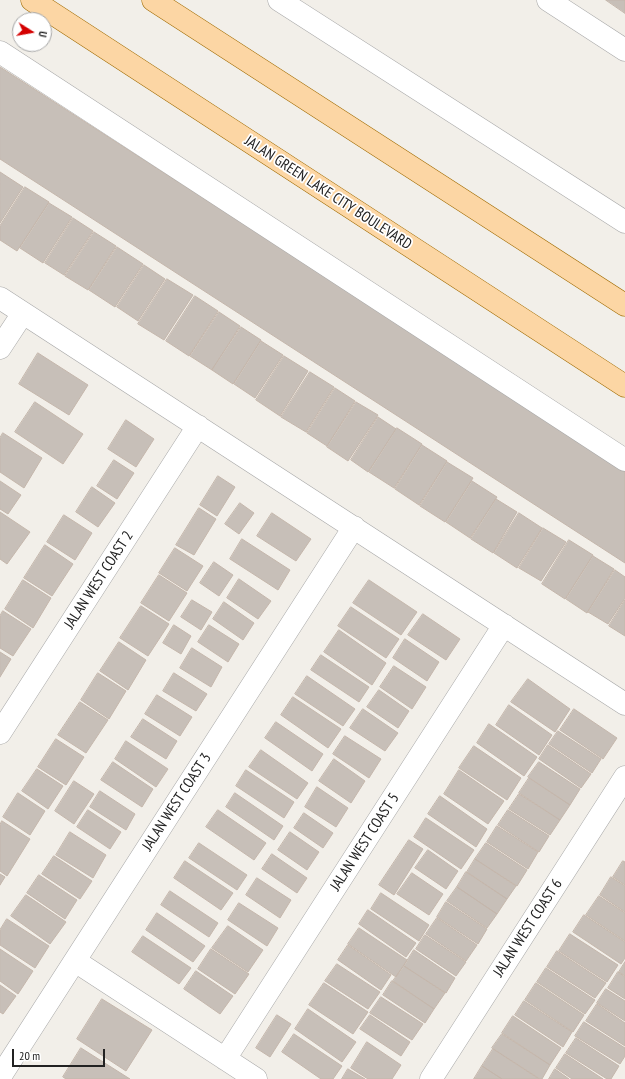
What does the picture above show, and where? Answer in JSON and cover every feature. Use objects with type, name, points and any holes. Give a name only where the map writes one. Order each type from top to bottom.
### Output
[{"type":"main road","name":"JALAN GREEN LAKE CITY BOULEVARD","points":[[32,0],[625,386]]},
{"type":"main road","points":[[153,0],[625,305]]},
{"type":"street","points":[[279,0],[625,222]]},
{"type":"street","points":[[548,0],[625,50]]},
{"type":"street","points":[[0,52],[625,460]]},
{"type":"street","points":[[0,298],[625,704]]},
{"type":"street","points":[[0,348],[23,313]]},
{"type":"street","name":"JALAN WEST COAST 2","points":[[0,733],[198,426]]},
{"type":"street","name":"JALAN WEST COAST 3","points":[[0,1077],[354,527]]},
{"type":"street","name":"JALAN WEST COAST 5","points":[[225,1059],[504,625]]},
{"type":"street","name":"JALAN WEST COAST 6","points":[[431,1079],[625,777]]},
{"type":"street","points":[[75,961],[256,1079]]},
{"type":"building","points":[[606,0],[625,0],[625,13]]},
{"type":"building","points":[[0,67],[625,471],[625,563],[0,159]]},
{"type":"building","points":[[0,172],[23,187],[0,223]]},
{"type":"building","points":[[25,187],[49,202],[17,251],[0,240],[0,226]]},
{"type":"building","points":[[49,203],[72,217],[43,263],[20,248]]},
{"type":"building","points":[[73,218],[93,231],[64,275],[45,263]]},
{"type":"building","points":[[94,232],[116,246],[88,290],[65,276]]},
{"type":"building","points":[[117,247],[143,264],[115,307],[89,290]]},
{"type":"building","points":[[144,265],[165,279],[138,321],[117,307]]},
{"type":"building","points":[[167,279],[193,295],[164,340],[138,324]]},
{"type":"building","points":[[195,296],[218,311],[189,356],[166,341]]},
{"type":"building","points":[[219,312],[240,326],[212,370],[190,356]]},
{"type":"building","points":[[241,327],[261,340],[233,384],[212,370]]},
{"type":"building","points":[[261,341],[283,355],[255,398],[234,384]]},
{"type":"building","points":[[38,353],[88,385],[69,415],[19,384]]},
{"type":"building","points":[[284,356],[308,371],[280,416],[256,400]]},
{"type":"building","points":[[310,372],[334,387],[306,432],[281,417]]},
{"type":"building","points":[[335,388],[355,401],[327,446],[307,433]]},
{"type":"building","points":[[35,402],[83,434],[63,464],[15,432]]},
{"type":"building","points":[[356,402],[378,415],[348,461],[327,447]]},
{"type":"building","points":[[378,417],[396,429],[368,472],[351,460]]},
{"type":"building","points":[[126,420],[154,439],[136,467],[108,449]]},
{"type":"building","points":[[397,428],[422,444],[394,488],[369,472]]},
{"type":"building","points":[[3,433],[42,458],[24,488],[0,472],[0,438]]},
{"type":"building","points":[[422,445],[447,461],[419,505],[395,489]]},
{"type":"building","points":[[114,460],[134,473],[117,499],[97,486]]},
{"type":"building","points":[[447,462],[473,478],[445,522],[420,506]]},
{"type":"building","points":[[218,476],[235,487],[217,516],[200,505]]},
{"type":"building","points":[[0,481],[21,495],[8,514],[0,509]]},
{"type":"building","points":[[472,481],[497,497],[470,538],[446,522]]},
{"type":"building","points":[[92,487],[115,503],[98,527],[76,512]]},
{"type":"building","points":[[496,499],[517,512],[493,553],[471,539]]},
{"type":"building","points":[[240,503],[254,513],[239,534],[225,524]]},
{"type":"building","points":[[199,508],[216,519],[194,555],[176,545]]},
{"type":"building","points":[[0,512],[30,532],[7,564],[0,559]]},
{"type":"building","points":[[272,513],[311,539],[296,561],[257,536]]},
{"type":"building","points":[[519,513],[542,528],[517,568],[494,553]]},
{"type":"building","points":[[64,515],[92,533],[75,560],[47,542]]},
{"type":"building","points":[[543,528],[566,542],[541,581],[519,568]]},
{"type":"building","points":[[242,539],[290,570],[278,590],[230,559]]},
{"type":"building","points":[[569,540],[593,555],[565,599],[542,584]]},
{"type":"building","points":[[45,545],[73,564],[52,596],[24,578]]},
{"type":"building","points":[[175,548],[203,566],[187,591],[159,573]]},
{"type":"building","points":[[593,556],[614,569],[587,613],[566,599]]},
{"type":"building","points":[[214,562],[233,575],[219,596],[200,583]]},
{"type":"building","points":[[615,570],[625,577],[625,598],[608,624],[588,612]]},
{"type":"building","points":[[159,575],[187,593],[169,621],[141,603]]},
{"type":"building","points":[[239,579],[271,601],[258,619],[227,598]]},
{"type":"building","points":[[23,580],[51,598],[33,628],[5,609]]},
{"type":"building","points":[[369,580],[417,612],[401,635],[353,603]]},
{"type":"building","points":[[192,600],[212,612],[201,630],[181,617]]},
{"type":"building","points":[[625,600],[625,636],[609,626]]},
{"type":"building","points":[[224,602],[254,623],[243,640],[213,619]]},
{"type":"building","points":[[141,606],[169,624],[148,656],[120,638]]},
{"type":"building","points":[[351,607],[399,639],[386,658],[338,626]]},
{"type":"building","points":[[3,611],[31,629],[13,656],[0,648],[0,616]]},
{"type":"building","points":[[423,614],[460,639],[446,660],[408,635]]},
{"type":"building","points":[[174,625],[191,636],[181,654],[163,643]]},
{"type":"building","points":[[209,625],[239,644],[228,662],[198,642]]},
{"type":"building","points":[[339,630],[386,663],[372,685],[324,652]]},
{"type":"building","points":[[405,639],[439,662],[427,681],[393,658]]},
{"type":"building","points":[[119,642],[146,660],[128,690],[100,671]]},
{"type":"building","points":[[192,648],[222,667],[211,687],[180,668]]},
{"type":"building","points":[[0,652],[11,659],[0,677]]},
{"type":"building","points":[[321,655],[369,687],[359,702],[311,670]]},
{"type":"building","points":[[394,666],[426,687],[412,709],[380,687]]},
{"type":"building","points":[[98,673],[126,691],[109,719],[81,700]]},
{"type":"building","points":[[174,673],[207,694],[196,711],[163,691]]},
{"type":"building","points":[[307,676],[355,709],[343,726],[295,694]]},
{"type":"building","points":[[528,679],[570,709],[555,732],[511,702]]},
{"type":"building","points":[[379,690],[409,711],[398,728],[367,707]]},
{"type":"building","points":[[157,695],[192,717],[180,736],[145,714]]},
{"type":"building","points":[[293,697],[341,729],[328,748],[281,715]]},
{"type":"building","points":[[80,702],[108,720],[86,753],[58,735]]},
{"type":"building","points":[[509,705],[552,735],[539,755],[496,725]]},
{"type":"building","points":[[363,709],[398,733],[385,751],[350,728]]},
{"type":"building","points":[[574,709],[617,738],[603,759],[560,730]]},
{"type":"building","points":[[143,719],[177,741],[166,759],[131,737]]},
{"type":"building","points":[[276,722],[323,754],[312,771],[265,738]]},
{"type":"building","points":[[489,724],[537,757],[524,776],[477,743]]},
{"type":"building","points":[[558,731],[601,759],[592,773],[549,744]]},
{"type":"building","points":[[345,736],[381,759],[369,778],[333,754]]},
{"type":"building","points":[[56,739],[84,757],[66,785],[38,767]]},
{"type":"building","points":[[126,741],[168,769],[156,787],[115,759]]},
{"type":"building","points":[[548,745],[591,774],[581,788],[539,759]]},
{"type":"building","points":[[474,746],[521,778],[507,800],[459,768]]},
{"type":"building","points":[[261,750],[308,783],[297,799],[249,767]]},
{"type":"building","points":[[334,759],[365,781],[351,803],[319,781]]},
{"type":"building","points":[[113,762],[153,789],[142,807],[101,780]]},
{"type":"building","points":[[539,762],[580,789],[570,805],[528,777]]},
{"type":"building","points":[[37,769],[63,786],[48,809],[22,791]]},
{"type":"building","points":[[246,770],[294,802],[284,818],[236,786]]},
{"type":"building","points":[[459,770],[504,801],[488,824],[444,794]]},
{"type":"building","points":[[529,778],[570,805],[560,820],[519,793]]},
{"type":"building","points":[[74,781],[94,794],[74,824],[55,811]]},
{"type":"building","points":[[317,787],[348,808],[336,827],[305,807]]},
{"type":"building","points":[[100,791],[135,814],[126,830],[90,807]]},
{"type":"building","points":[[18,793],[45,811],[30,835],[3,817]]},
{"type":"building","points":[[235,793],[283,826],[274,840],[226,807]]},
{"type":"building","points":[[519,794],[560,820],[550,835],[509,809]]},
{"type":"building","points":[[440,796],[487,829],[476,847],[428,814]]},
{"type":"building","points":[[88,810],[121,832],[110,849],[77,827]]},
{"type":"building","points":[[218,810],[266,843],[254,860],[206,827]]},
{"type":"building","points":[[508,810],[549,836],[539,852],[498,825]]},
{"type":"building","points":[[304,813],[333,833],[323,848],[294,828]]},
{"type":"building","points":[[426,818],[474,850],[461,869],[414,837]]},
{"type":"building","points":[[2,821],[30,839],[7,876],[0,871],[0,825]]},
{"type":"building","points":[[497,826],[538,852],[528,869],[487,842]]},
{"type":"building","points":[[70,832],[106,855],[93,878],[56,855]]},
{"type":"building","points":[[290,832],[319,852],[307,870],[278,850]]},
{"type":"building","points":[[409,840],[423,849],[394,895],[379,885]]},
{"type":"building","points":[[199,843],[247,875],[237,890],[189,858]]},
{"type":"building","points":[[486,843],[527,870],[517,886],[475,859]]},
{"type":"building","points":[[428,850],[458,871],[446,889],[415,868]]},
{"type":"building","points":[[272,854],[307,878],[297,893],[262,869]]},
{"type":"building","points":[[54,856],[92,881],[80,899],[42,874]]},
{"type":"building","points":[[475,859],[516,886],[507,899],[467,872]]},
{"type":"building","points":[[185,861],[233,893],[221,910],[174,878]]},
{"type":"building","points":[[623,861],[625,862],[625,885],[613,877]]},
{"type":"building","points":[[466,872],[507,899],[497,914],[457,887]]},
{"type":"building","points":[[412,873],[443,894],[429,915],[397,894]]},
{"type":"building","points":[[0,874],[5,877],[0,885]]},
{"type":"building","points":[[39,875],[77,900],[65,919],[27,893]]},
{"type":"building","points":[[611,877],[625,886],[625,912],[600,895]]},
{"type":"building","points":[[257,878],[291,900],[280,918],[246,895]]},
{"type":"building","points":[[457,887],[497,914],[487,928],[447,901]]},
{"type":"building","points":[[170,891],[218,923],[209,937],[161,905]]},
{"type":"building","points":[[381,893],[429,925],[419,941],[371,909]]},
{"type":"building","points":[[26,895],[66,922],[50,944],[11,916]]},
{"type":"building","points":[[599,896],[625,913],[625,941],[586,915]]},
{"type":"building","points":[[446,902],[487,929],[478,944],[437,917]]},
{"type":"building","points":[[239,903],[278,928],[267,946],[228,920]]},
{"type":"building","points":[[368,910],[416,943],[406,957],[359,924]]},
{"type":"building","points":[[157,913],[205,946],[193,962],[146,930]]},
{"type":"building","points":[[584,915],[625,942],[625,958],[621,964],[573,932]]},
{"type":"building","points":[[437,918],[477,945],[466,961],[426,934]]},
{"type":"building","points":[[7,919],[49,946],[35,968],[0,945],[0,930]]},
{"type":"building","points":[[228,926],[263,950],[248,972],[212,948]]},
{"type":"building","points":[[359,928],[407,960],[396,977],[348,944]]},
{"type":"building","points":[[570,934],[618,965],[607,982],[559,951]]},
{"type":"building","points":[[425,935],[466,962],[456,976],[416,949]]},
{"type":"building","points":[[143,936],[191,968],[179,984],[132,952]]},
{"type":"building","points":[[348,945],[391,975],[381,990],[338,960]]},
{"type":"building","points":[[0,949],[33,971],[18,994],[0,981]]},
{"type":"building","points":[[211,949],[249,974],[235,994],[198,969]]},
{"type":"building","points":[[414,950],[455,978],[446,993],[404,966]]},
{"type":"building","points":[[557,951],[606,983],[595,998],[547,967]]},
{"type":"building","points":[[625,962],[625,976],[619,972]]},
{"type":"building","points":[[337,964],[380,992],[368,1009],[325,981]]},
{"type":"building","points":[[404,966],[445,993],[434,1009],[393,981]]},
{"type":"building","points":[[546,968],[595,1000],[585,1014],[537,982]]},
{"type":"building","points":[[196,971],[233,996],[220,1014],[184,989]]},
{"type":"building","points":[[618,972],[625,977],[625,999],[608,988]]},
{"type":"building","points":[[392,981],[434,1009],[425,1023],[383,995]]},
{"type":"building","points":[[324,983],[368,1012],[353,1034],[309,1005]]},
{"type":"building","points":[[536,983],[584,1015],[573,1032],[525,1000]]},
{"type":"building","points":[[0,985],[16,996],[3,1014],[0,1012]]},
{"type":"building","points":[[606,989],[625,1001],[625,1021],[597,1003]]},
{"type":"building","points":[[381,997],[423,1024],[412,1040],[370,1013]]},
{"type":"building","points":[[102,999],[152,1030],[126,1071],[77,1039]]},
{"type":"building","points":[[524,1001],[572,1032],[563,1047],[515,1015]]},
{"type":"building","points":[[597,1004],[625,1023],[625,1046],[586,1021]]},
{"type":"building","points":[[308,1009],[356,1042],[342,1062],[295,1029]]},
{"type":"building","points":[[277,1015],[291,1024],[270,1057],[256,1048]]},
{"type":"building","points":[[370,1015],[410,1042],[401,1056],[360,1029]]},
{"type":"building","points":[[513,1016],[561,1048],[550,1065],[502,1033]]},
{"type":"building","points":[[584,1022],[625,1048],[625,1056],[620,1064],[575,1036]]},
{"type":"building","points":[[294,1034],[342,1066],[333,1079],[321,1079],[282,1052]]},
{"type":"building","points":[[502,1034],[550,1065],[542,1079],[492,1048]]},
{"type":"building","points":[[576,1038],[619,1066],[611,1079],[607,1079],[566,1053]]},
{"type":"building","points":[[367,1042],[401,1065],[392,1079],[368,1079],[351,1068]]},
{"type":"building","points":[[81,1048],[130,1079],[66,1079],[63,1077]]},
{"type":"building","points":[[493,1049],[539,1079],[502,1079],[482,1066]]},
{"type":"building","points":[[565,1054],[603,1079],[572,1079],[556,1068]]},
{"type":"building","points":[[482,1066],[502,1079],[474,1079]]},
{"type":"building","points":[[348,1069],[365,1079],[342,1079]]},
{"type":"building","points":[[555,1069],[569,1079],[549,1079]]}]
